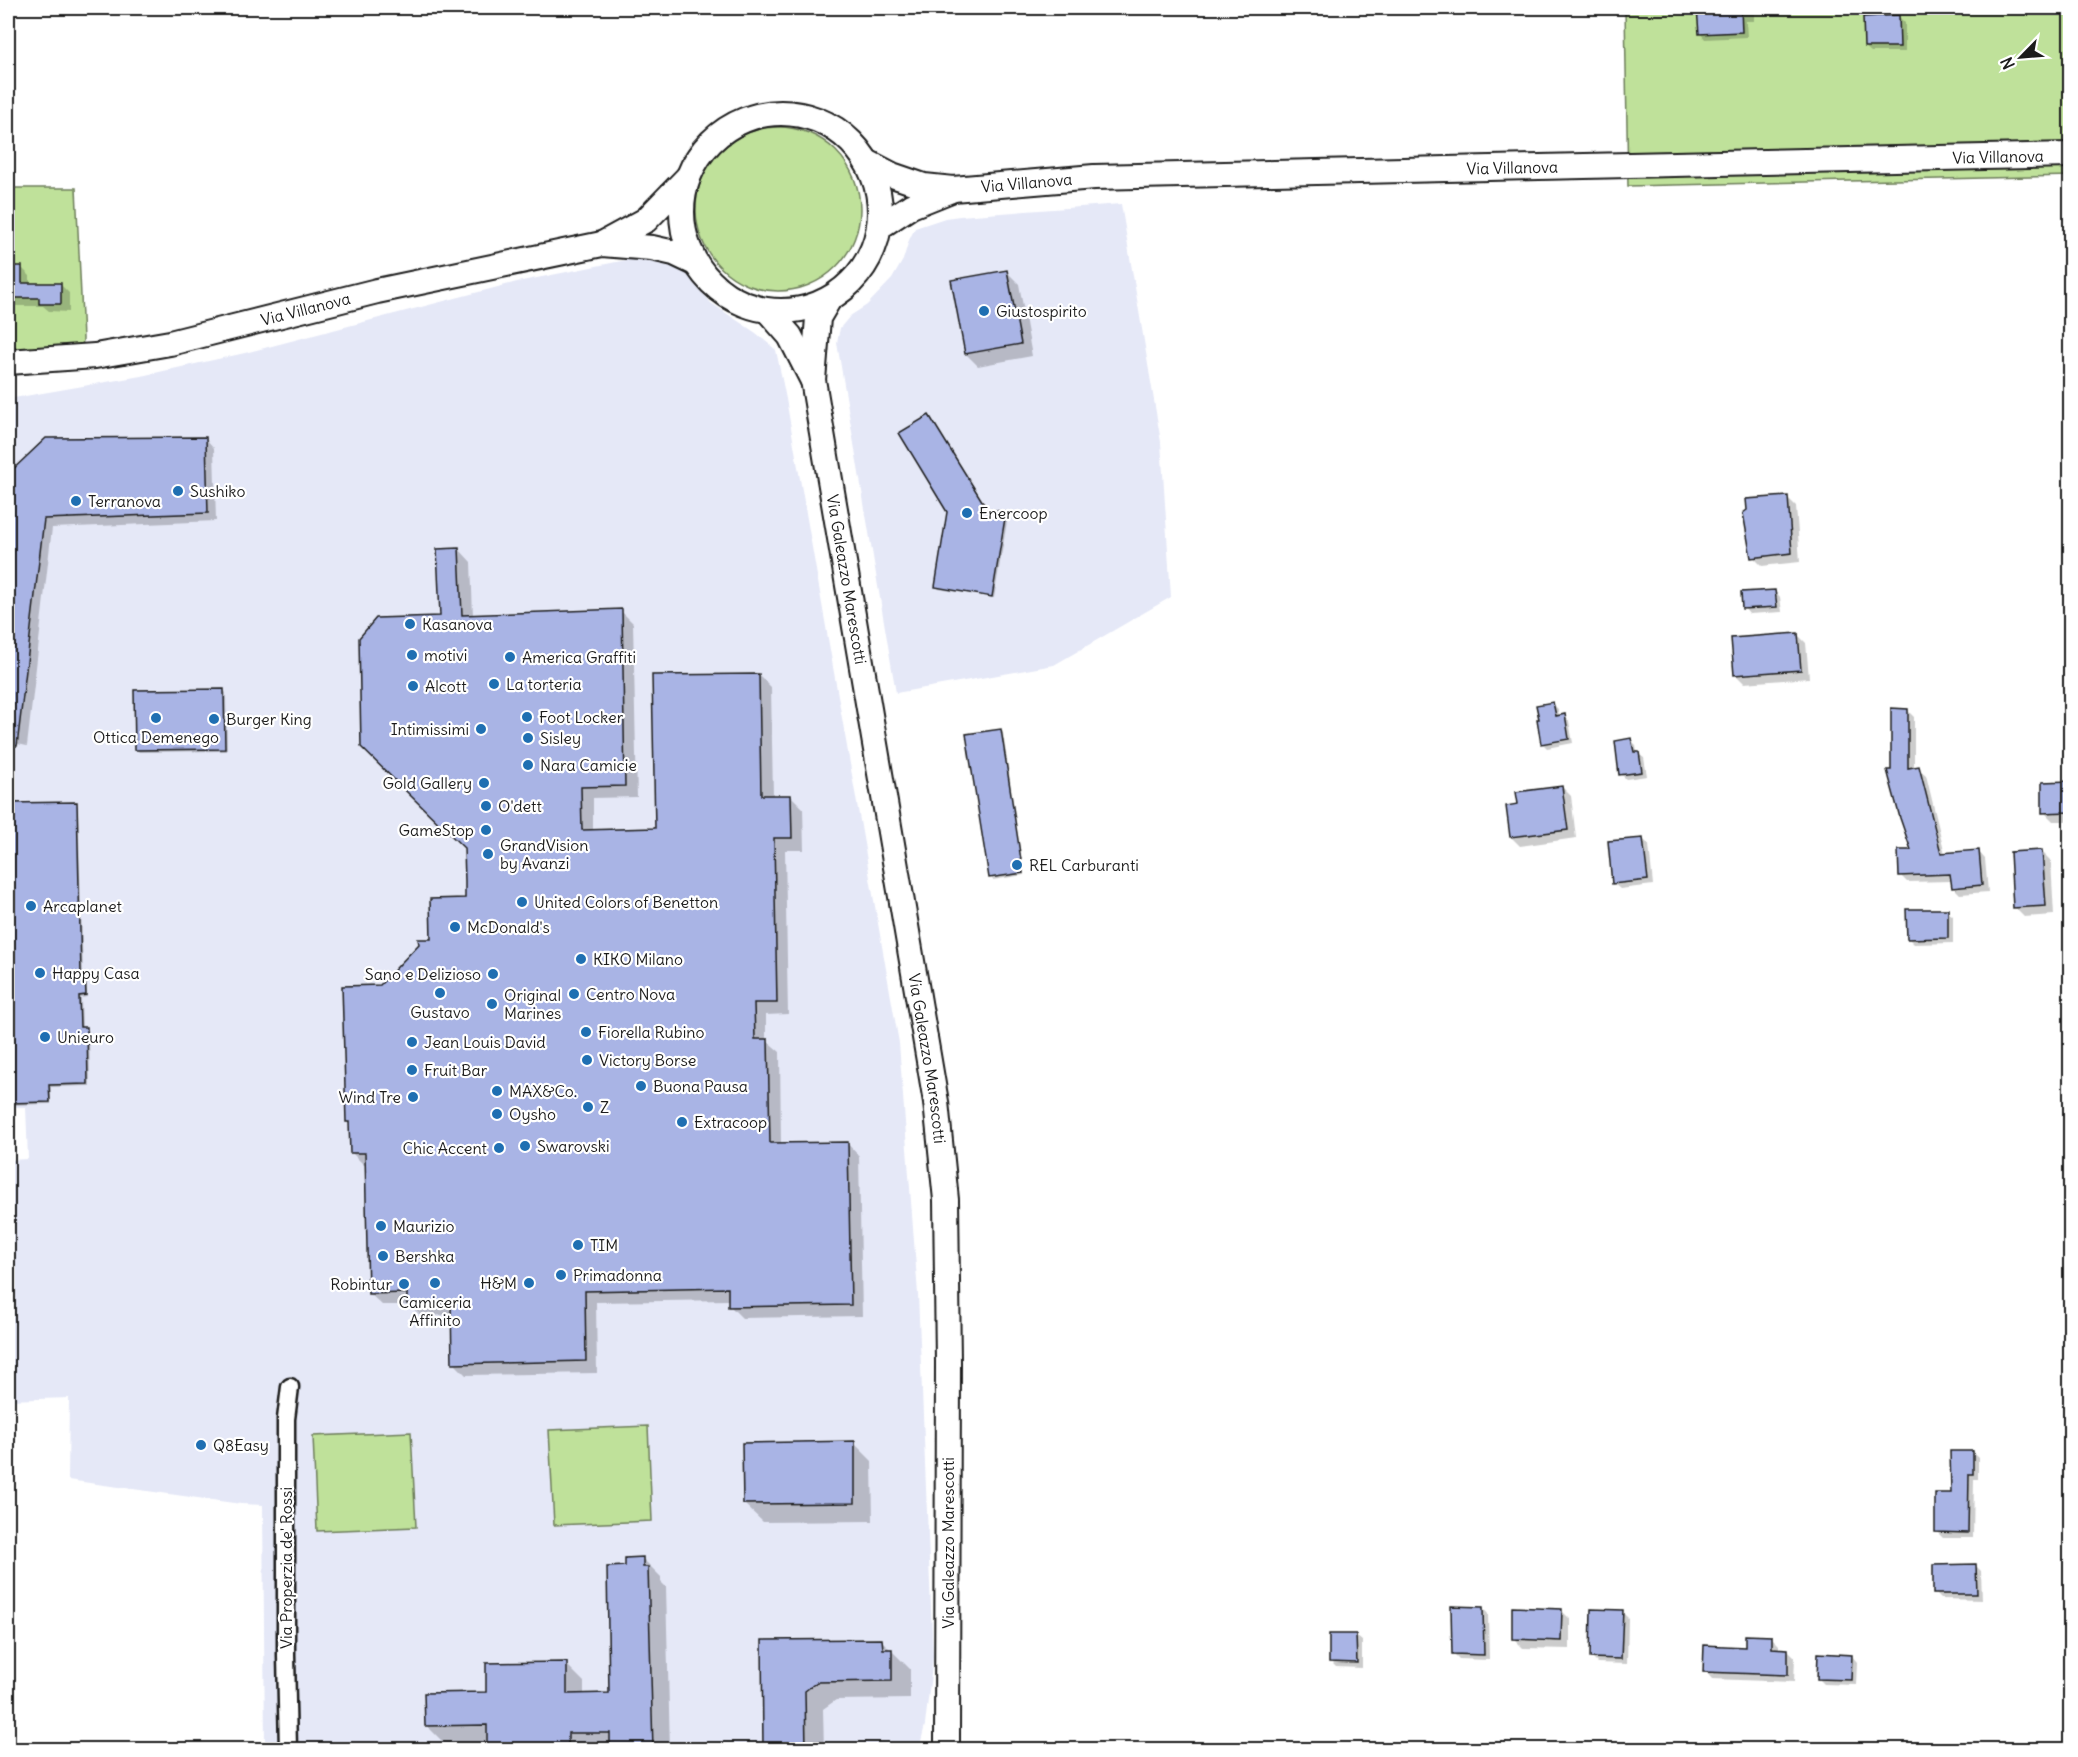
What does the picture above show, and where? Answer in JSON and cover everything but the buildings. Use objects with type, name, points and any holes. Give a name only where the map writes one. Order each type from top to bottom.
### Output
[{"type":"main road","points":[[772,113],[800,115],[826,124],[849,140],[867,162],[880,205],[879,227],[872,251],[861,272],[828,301],[795,311],[768,311],[739,303],[714,286],[695,263],[684,236],[681,206],[687,178],[700,153],[720,133],[744,119],[772,113]]},
{"type":"main road","name":"Via Villanova","points":[[867,162],[892,175],[924,186],[953,189],[1094,177],[2070,155]]},
{"type":"main road","name":"Via Villanova","points":[[602,244],[646,220],[687,178]]},
{"type":"main road","name":"Via Villanova","points":[[879,227],[911,206],[953,189]]},
{"type":"main road","name":"Via Villanova","points":[[8,363],[95,356],[170,343],[377,291],[602,244],[652,248],[674,253],[695,263]]},
{"type":"main road","name":"Via Galeazzo Marescotti","points":[[828,301],[818,318],[813,380],[934,1091],[946,1200],[947,1748]]},
{"type":"main road","name":"Via Galeazzo Marescotti","points":[[768,311],[790,336],[813,380]]},
{"type":"street","name":"Via Properzia de' Rossi","points":[[288,1749],[286,1419],[290,1387]]},
{"type":"shaded area","points":[[1121,204],[1161,442],[1171,597],[1054,665],[896,693],[837,343],[840,328],[850,316],[867,305],[892,279],[903,260],[915,228],[945,218],[960,216]]},
{"type":"shaded area","points":[[641,257],[681,265],[711,303],[756,333],[776,350],[786,399],[899,1043],[918,1294],[933,1657],[925,1725],[919,1749],[265,1749],[263,1505],[241,1504],[68,1480],[69,1398],[8,1400],[8,1160],[28,1159],[26,1107],[8,1107],[8,399],[141,376],[245,353],[517,282]]},
{"type":"green space","points":[[1625,8],[2070,8],[2070,176],[1628,186]]},
{"type":"green space","points":[[778,127],[794,128],[809,133],[836,151],[854,178],[859,193],[859,225],[854,240],[836,267],[809,285],[794,290],[778,291],[762,290],[747,285],[720,267],[702,240],[697,225],[696,209],[697,193],[702,178],[720,151],[747,133],[762,128]]},
{"type":"green space","points":[[8,188],[76,188],[83,339],[81,358],[8,363]]},
{"type":"green space","points":[[648,1426],[652,1521],[554,1525],[549,1430]]},
{"type":"green space","points":[[411,1432],[416,1527],[317,1531],[313,1436]]},
{"type":"place","name":"Giustospirito","points":[[984,311]]},
{"type":"place","name":"Sushiko","points":[[178,491]]},
{"type":"place","name":"Terranova","points":[[76,501]]},
{"type":"place","name":"Enercoop","points":[[967,513]]},
{"type":"place","name":"Kasanova","points":[[410,624]]},
{"type":"place","name":"motivi","points":[[412,655]]},
{"type":"place","name":"America Graffiti","points":[[510,657]]},
{"type":"place","name":"La torteria","points":[[494,684]]},
{"type":"place","name":"Alcott","points":[[413,686]]},
{"type":"place","name":"Foot Locker","points":[[527,717]]},
{"type":"place","name":"Ottica Demenego","points":[[156,718]]},
{"type":"place","name":"Burger King","points":[[214,719]]},
{"type":"place","name":"Intimissimi","points":[[481,729]]},
{"type":"place","name":"Sisley","points":[[528,738]]},
{"type":"place","name":"Nara Camicie","points":[[528,765]]},
{"type":"place","name":"Gold Gallery","points":[[484,783]]},
{"type":"place","name":"O'dett","points":[[486,806]]},
{"type":"place","name":"GameStop","points":[[486,830]]},
{"type":"place","name":"GrandVision by Avanzi","points":[[488,854]]},
{"type":"place","name":"REL Carburanti","points":[[1017,865]]},
{"type":"place","name":"United Colors of Benetton","points":[[522,902]]},
{"type":"place","name":"Arcaplanet","points":[[31,906]]},
{"type":"place","name":"McDonald's","points":[[455,927]]},
{"type":"place","name":"KIKO Milano","points":[[581,959]]},
{"type":"place","name":"Happy Casa","points":[[40,973]]},
{"type":"place","name":"Sano e Delizioso","points":[[493,974]]},
{"type":"place","name":"Gustavo","points":[[440,993]]},
{"type":"place","name":"Centro Nova","points":[[574,994]]},
{"type":"place","name":"Original Marines","points":[[492,1004]]},
{"type":"place","name":"Fiorella Rubino","points":[[586,1032]]},
{"type":"place","name":"Unieuro","points":[[45,1037]]},
{"type":"place","name":"Jean Louis David","points":[[412,1042]]},
{"type":"place","name":"Victory Borse","points":[[587,1060]]},
{"type":"place","name":"Fruit Bar","points":[[412,1070]]},
{"type":"place","name":"Buona Pausa","points":[[641,1086]]},
{"type":"place","name":"MAX&Co.","points":[[497,1091]]},
{"type":"place","name":"Wind Tre","points":[[413,1097]]},
{"type":"place","name":"Z","points":[[588,1107]]},
{"type":"place","name":"Oysho","points":[[497,1114]]},
{"type":"place","name":"Extracoop","points":[[682,1122]]},
{"type":"place","name":"Swarovski","points":[[525,1146]]},
{"type":"place","name":"Chic Accent","points":[[499,1148]]},
{"type":"place","name":"Maurizio","points":[[381,1226]]},
{"type":"place","name":"TIM","points":[[578,1245]]},
{"type":"place","name":"Bershka","points":[[383,1256]]},
{"type":"place","name":"Primadonna","points":[[561,1275]]},
{"type":"place","name":"Camiceria Affinito","points":[[435,1283]]},
{"type":"place","name":"H&M","points":[[529,1283]]},
{"type":"place","name":"Robintur","points":[[404,1284]]},
{"type":"place","name":"Q8Easy","points":[[201,1445]]}]
